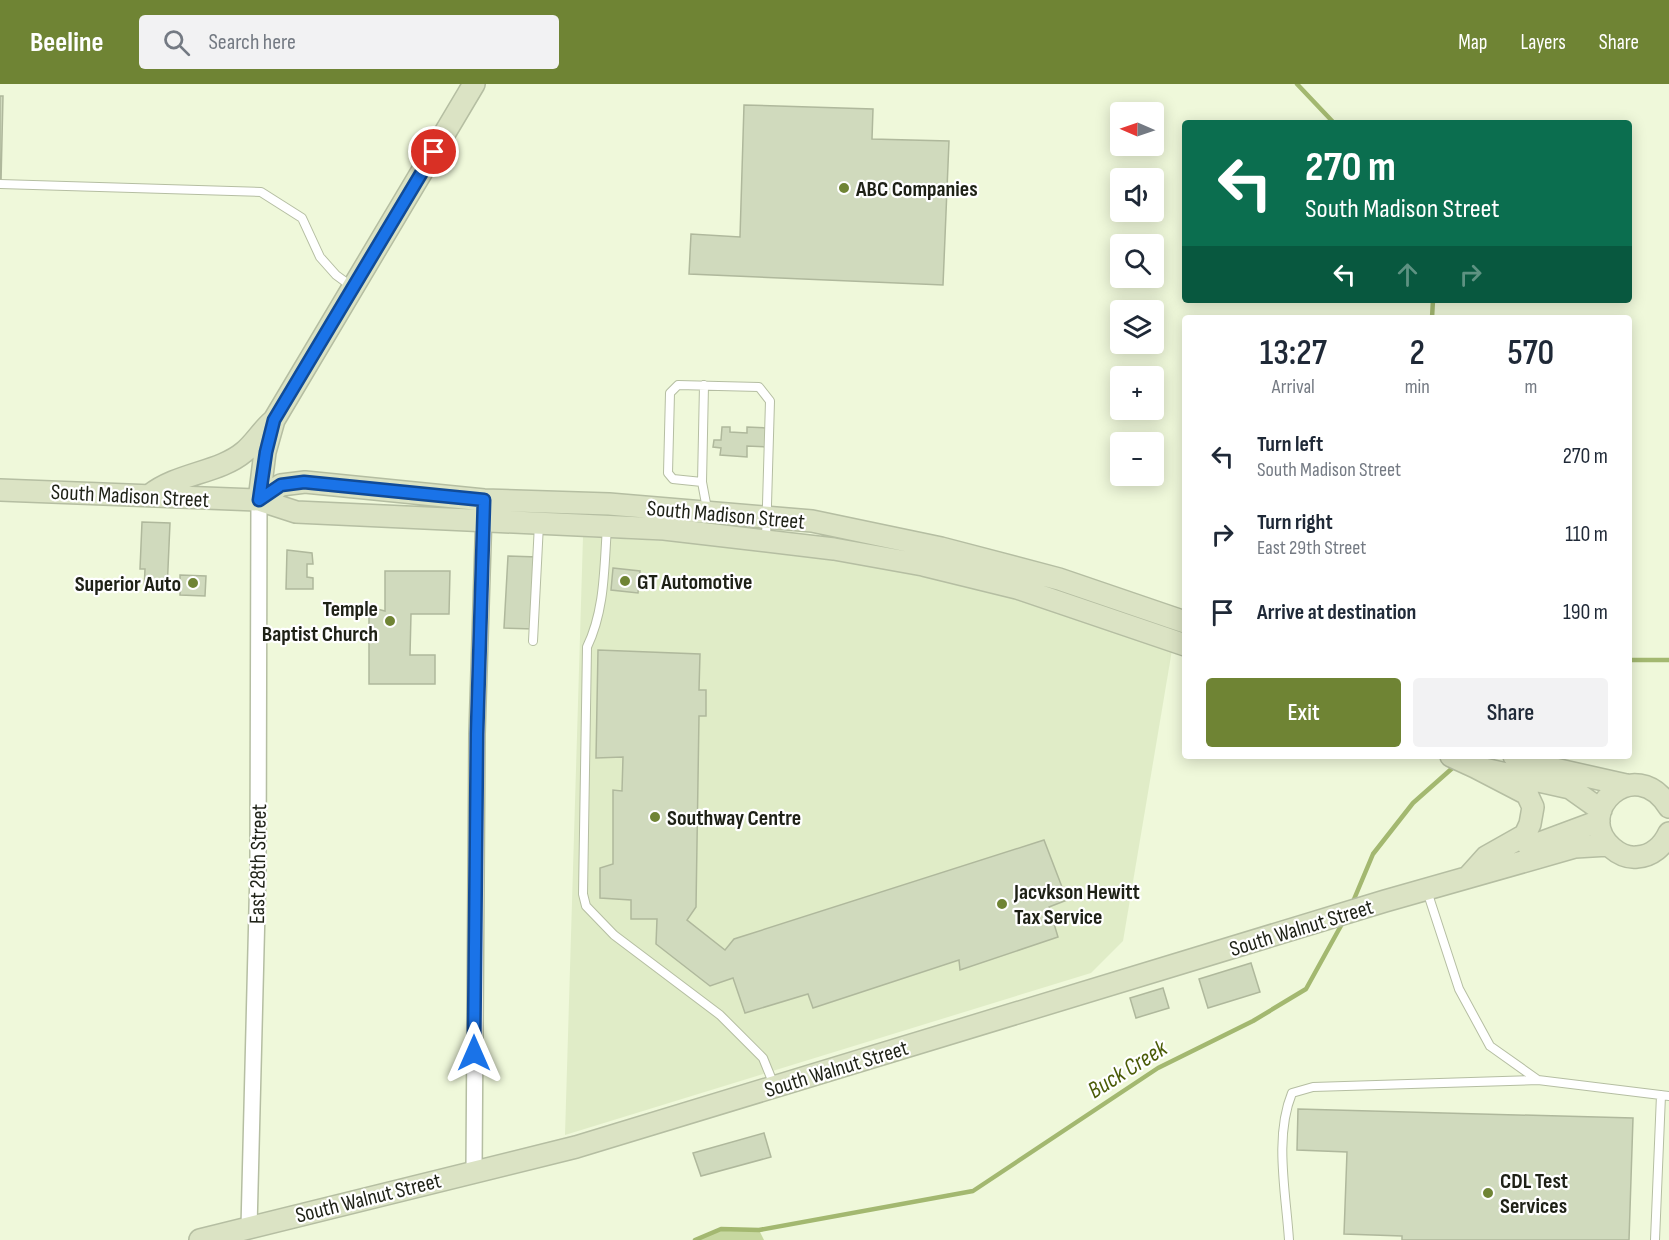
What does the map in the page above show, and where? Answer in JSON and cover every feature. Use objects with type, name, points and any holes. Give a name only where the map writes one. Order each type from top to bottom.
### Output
[{"type":"main road","points":[[259,500],[266,452],[274,420],[474,84]]},
{"type":"main road","points":[[150,495],[166,483],[202,471],[244,452],[257,434],[274,420]]},
{"type":"main road","name":"South Madison Street","points":[[259,500],[281,485],[304,482],[484,509]]},
{"type":"main road","name":"South Madison Street","points":[[0,490],[259,500],[296,512],[484,509],[539,512],[608,526],[708,532],[834,549],[934,567],[1017,588],[1182,644]]},
{"type":"main road","name":"South Madison Street","points":[[539,512],[609,504],[812,521],[962,554],[1059,579],[1182,621]]},
{"type":"main road","points":[[1522,759],[1537,765],[1626,785],[1645,785],[1662,791],[1669,807]]},
{"type":"main road","points":[[1462,761],[1570,788],[1600,816],[1609,845],[1626,856],[1647,855],[1669,859]]},
{"type":"main road","points":[[1462,761],[1527,794],[1533,807],[1525,835],[1486,857],[1467,878]]},
{"type":"main road","points":[[1600,816],[1610,794],[1626,785]]},
{"type":"main road","name":"South Walnut Street","points":[[1467,878],[1531,846],[1600,816]]},
{"type":"main road","points":[[1647,855],[1657,850],[1669,833]]},
{"type":"main road","name":"South Walnut Street","points":[[200,1240],[474,1170],[576,1147],[1358,909],[1575,847],[1609,845]]},
{"type":"street","name":"East 28th Street","points":[[249,1227],[258,870],[259,500]]},
{"type":"street","points":[[474,1170],[477,734],[484,509]]},
{"type":"lane","points":[[0,184],[261,192],[302,218],[320,256],[336,275],[352,286]]},
{"type":"lane","points":[[702,482],[673,479],[668,473],[670,393],[678,385],[759,387],[767,394],[770,432],[766,540]]},
{"type":"lane","points":[[704,385],[702,482],[708,513]]},
{"type":"lane","points":[[609,504],[602,598],[595,631],[587,647],[583,894],[586,906],[614,935],[720,1015],[763,1058],[774,1087]]},
{"type":"lane","points":[[533,641],[539,512]]},
{"type":"lane","points":[[1427,889],[1459,989],[1490,1046],[1538,1080]]},
{"type":"lane","points":[[1289,1240],[1283,1139],[1286,1108],[1292,1093],[1313,1087],[1538,1080],[1665,1095],[1655,1240]]},
{"type":"shaded area","points":[[583,537],[730,544],[833,558],[986,590],[1172,650],[1123,941],[1091,973],[565,1135]]},
{"type":"shaded area","points":[[721,1229],[759,1230],[764,1240],[695,1240]]},
{"type":"building","points":[[0,96],[3,96],[1,182],[0,182]]},
{"type":"building","name":"ABC Companies","points":[[744,105],[873,109],[872,139],[949,141],[943,285],[689,274],[691,234],[740,237]]},
{"type":"building","points":[[722,427],[730,427],[730,432],[747,433],[747,427],[767,428],[767,447],[747,446],[747,457],[720,455],[721,448],[713,447],[714,440],[721,440]]},
{"type":"building","points":[[142,522],[170,523],[167,591],[144,590],[145,569],[140,569]]},
{"type":"building","points":[[287,550],[312,553],[313,564],[307,564],[307,577],[313,578],[313,589],[286,589]]},
{"type":"building","points":[[508,556],[538,557],[534,629],[504,628]]},
{"type":"building","name":"GT Automotive","points":[[613,568],[640,571],[638,593],[611,590]]},
{"type":"building","name":"Temple Baptist Church","points":[[385,571],[450,571],[449,614],[411,614],[410,655],[435,655],[435,684],[369,684],[369,607],[385,611]]},
{"type":"building","name":"Superior Auto","points":[[180,575],[206,576],[205,596],[180,595]]},
{"type":"building","name":"Southway Centre","points":[[598,650],[700,654],[699,690],[706,690],[706,716],[699,716],[696,907],[687,920],[725,950],[734,939],[1044,840],[1067,900],[1049,907],[1058,937],[960,970],[959,960],[813,1008],[808,994],[745,1013],[733,978],[710,986],[656,944],[657,919],[631,919],[631,900],[600,898],[600,868],[613,864],[613,790],[622,791],[623,757],[596,758]]},
{"type":"building","points":[[1251,963],[1260,992],[1208,1008],[1199,979]]},
{"type":"building","points":[[1163,988],[1169,1008],[1136,1018],[1130,998]]},
{"type":"building","name":"CDL Test Services","points":[[1298,1109],[1633,1118],[1629,1240],[1402,1240],[1402,1236],[1344,1234],[1347,1152],[1297,1150]]},
{"type":"building","points":[[764,1133],[771,1157],[701,1176],[693,1153]]},
{"type":"waterway","points":[[1297,84],[1331,120]]},
{"type":"waterway","points":[[1432,315],[1433,303]]},
{"type":"waterway","name":"Buck Creek","points":[[1632,660],[1669,660]]},
{"type":"waterway","name":"Buck Creek","points":[[1352,904],[1373,854],[1413,803],[1457,764]]},
{"type":"waterway","name":"Buck Creek","points":[[695,1240],[721,1229],[759,1230],[973,1191],[1158,1068],[1253,1021],[1306,989],[1343,922]]},
{"type":"place","name":"ABC Companies","points":[[844,188]]},
{"type":"place","name":"GT Automotive","points":[[625,581]]},
{"type":"place","name":"Superior Auto","points":[[193,583]]},
{"type":"place","name":"Temple Baptist Church","points":[[390,621]]},
{"type":"place","name":"Southway Centre","points":[[655,817]]},
{"type":"place","name":"Jacvkson Hewitt Tax Service","points":[[1002,904]]},
{"type":"place","name":"CDL Test Services","points":[[1488,1193]]},
{"type":"route","points":[[434,152],[274,420],[266,452],[259,500],[281,485],[304,482],[484,500],[477,734],[474,1053]]}]
